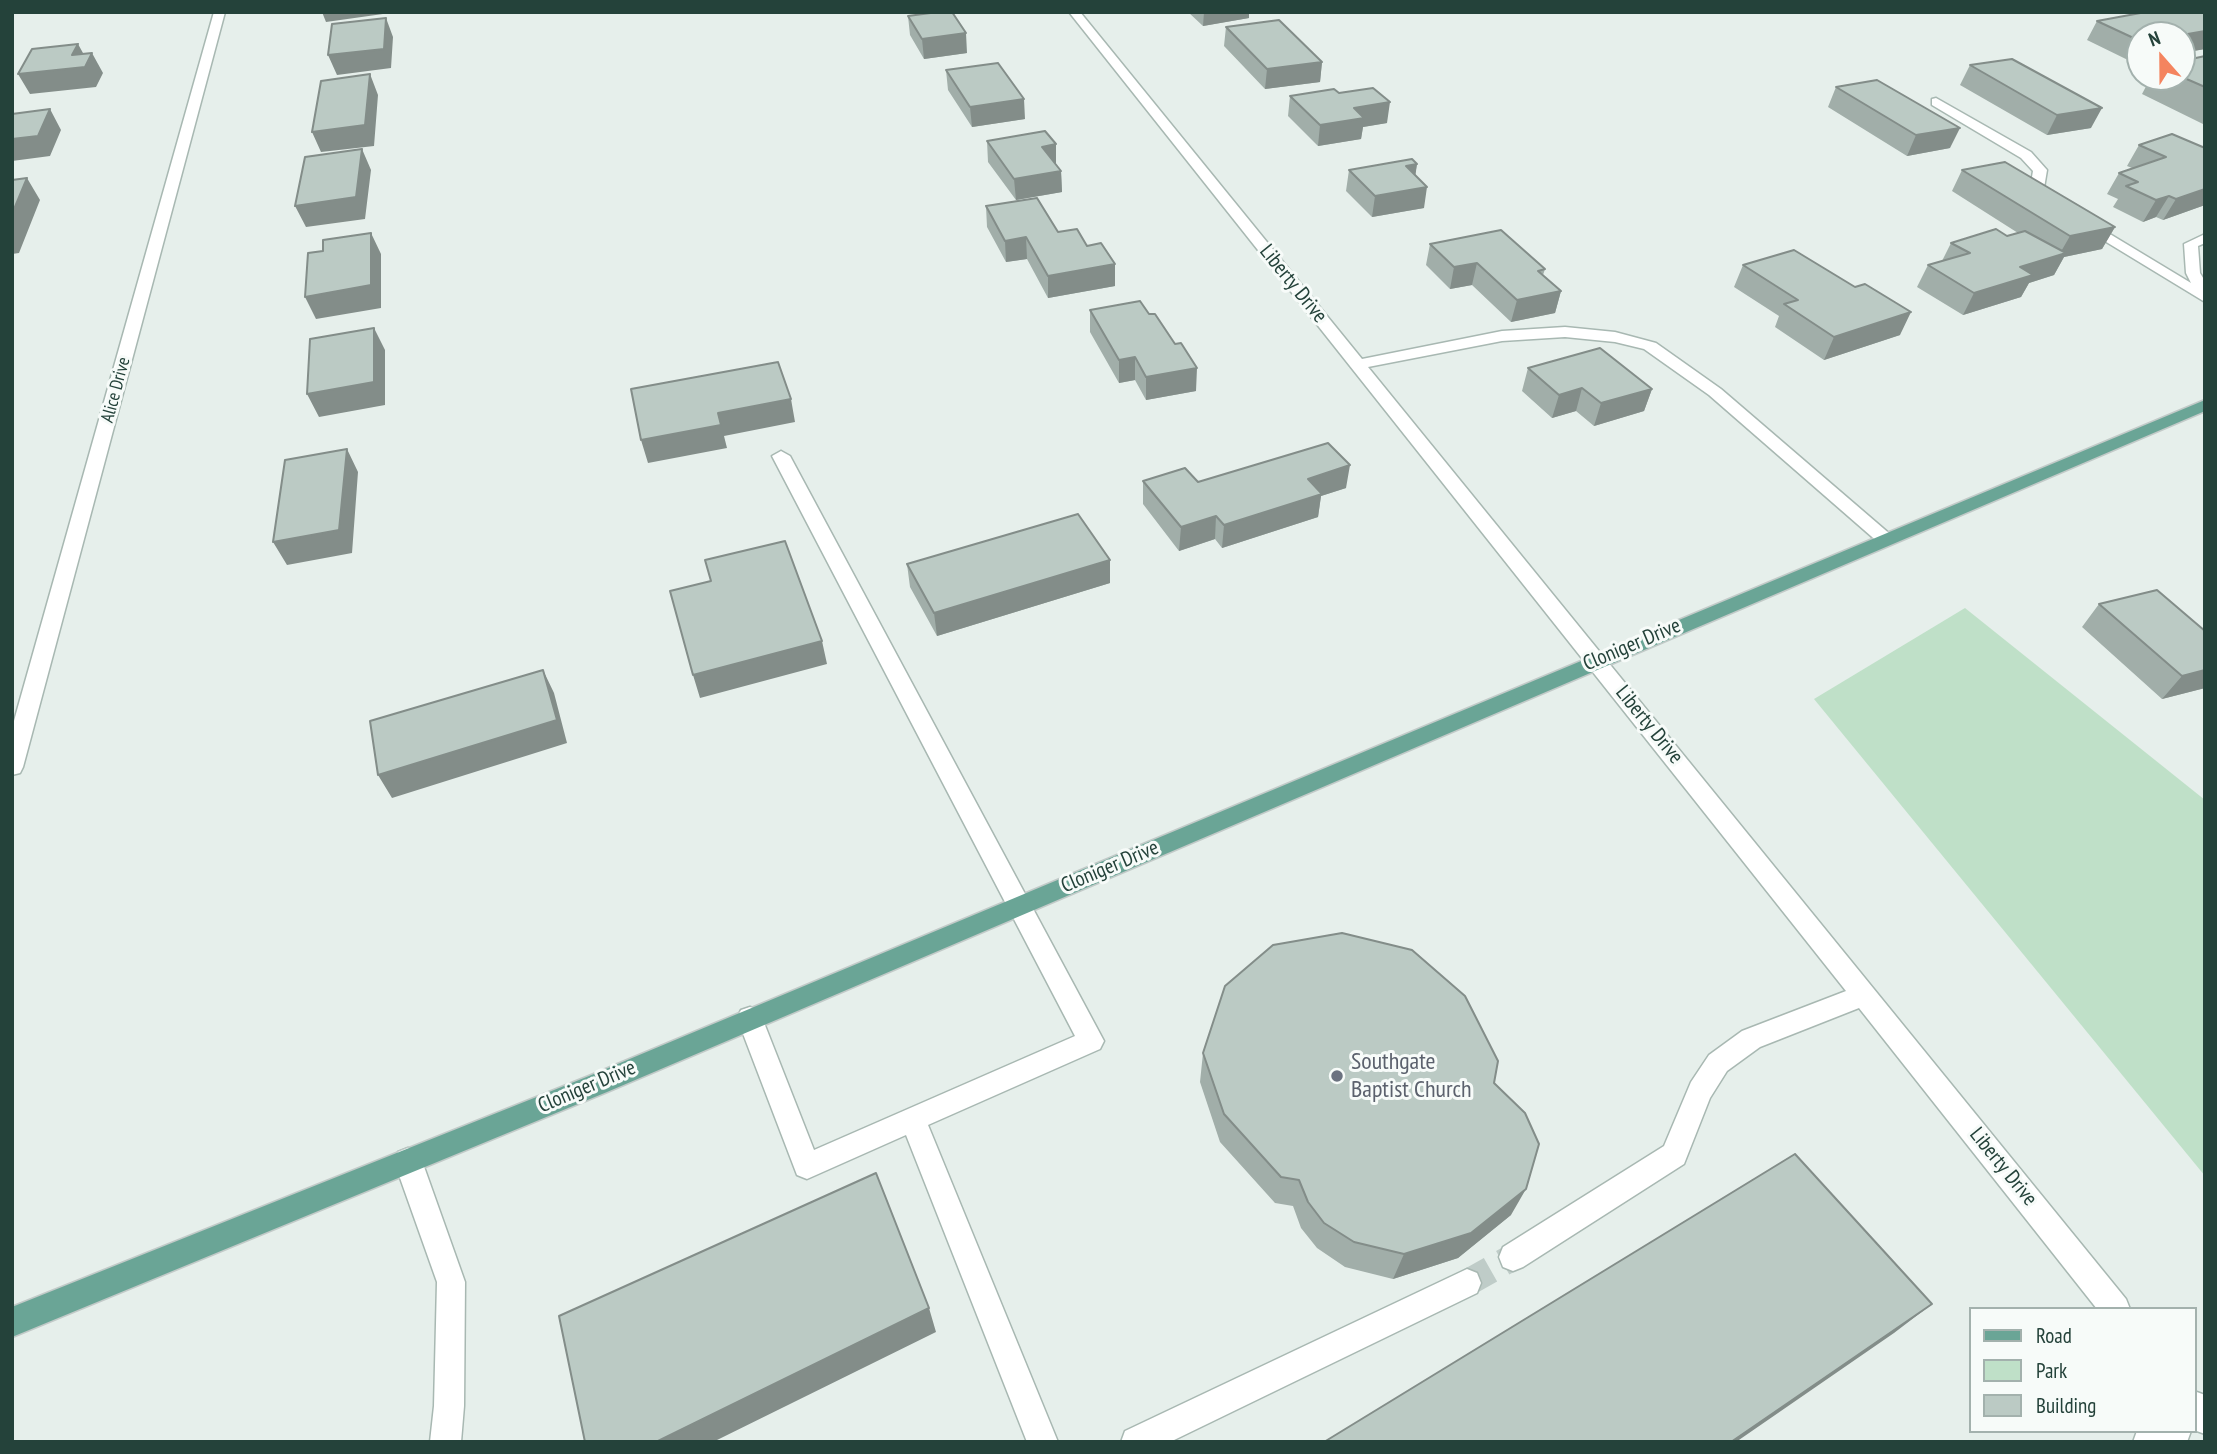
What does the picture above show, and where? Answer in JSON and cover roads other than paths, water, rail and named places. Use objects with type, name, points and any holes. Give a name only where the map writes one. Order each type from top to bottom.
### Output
[{"type":"main road","name":"Cloniger Drive","points":[[12,1322],[750,1018],[2205,405]]},
{"type":"street","name":"Alice Drive","points":[[12,767],[220,12]]},
{"type":"street","name":"Liberty Drive","points":[[1074,12],[2114,1307]]},
{"type":"street","points":[[1936,102],[2026,155],[2040,170],[2038,189],[2065,209],[2205,296]]},
{"type":"street","points":[[2205,238],[2191,244],[2193,273],[2205,296]]},
{"type":"street","points":[[1358,364],[1502,336],[1565,332],[1615,337],[1650,346],[1715,392],[1885,539]]},
{"type":"street","points":[[750,1018],[807,1166],[1090,1041],[781,456]]},
{"type":"street","points":[[1513,1257],[1674,1156],[1700,1091],[1718,1063],[1751,1040],[1865,995]]},
{"type":"street","points":[[913,1120],[1043,1442]]},
{"type":"street","points":[[408,1161],[451,1282],[449,1406],[445,1442]]},
{"type":"street","points":[[1136,1442],[1467,1283]]},
{"type":"street","points":[[2148,1442],[2171,1433]]},
{"type":"tunnel","points":[[1467,1283],[1513,1257]]},
{"type":"place","name":"Southgate Baptist Church","points":[[1337,1076]]}]
